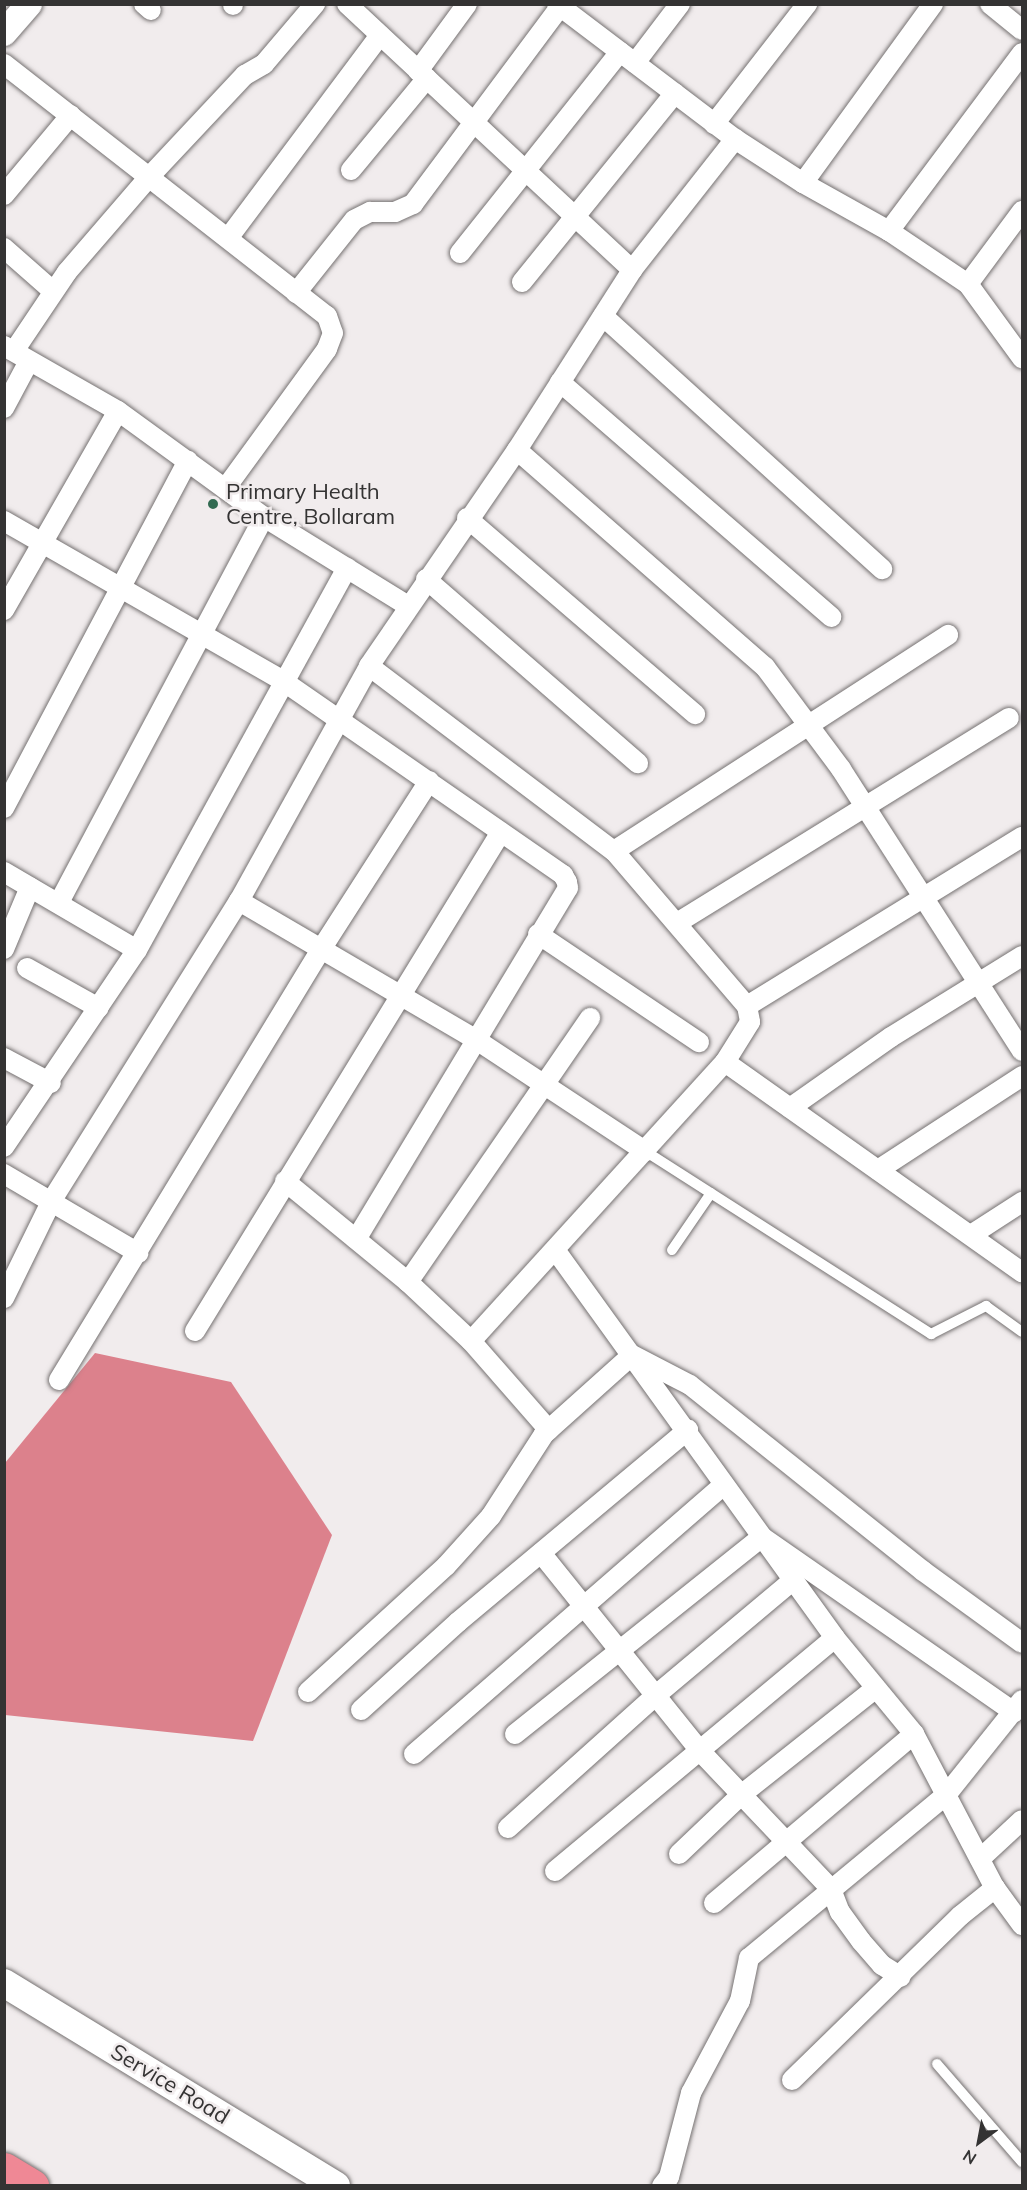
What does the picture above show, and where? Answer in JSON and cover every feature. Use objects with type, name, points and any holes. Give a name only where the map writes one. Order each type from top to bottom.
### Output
[{"type":"highway","points":[[4,2169],[32,2186]]},
{"type":"main road","name":"Service Road","points":[[4,1983],[336,2186]]},
{"type":"street","points":[[4,33],[29,4]]},
{"type":"street","points":[[4,408],[15,353],[53,291],[150,176],[245,75],[264,64],[315,4]]},
{"type":"street","points":[[348,4],[632,270]]},
{"type":"street","points":[[351,170],[423,75],[467,4]]},
{"type":"street","points":[[460,253],[526,171],[627,58],[680,4]]},
{"type":"street","points":[[714,124],[807,4]]},
{"type":"street","points":[[803,183],[933,4]]},
{"type":"street","points":[[990,4],[1023,30]]},
{"type":"street","points":[[296,293],[354,220],[370,212],[395,212],[413,204],[558,6],[735,139],[803,183],[889,231],[968,284],[1023,358]]},
{"type":"street","points":[[229,237],[380,35]]},
{"type":"street","points":[[889,231],[1023,53]]},
{"type":"street","points":[[4,64],[229,237],[327,316],[333,333],[321,358],[225,489]]},
{"type":"street","points":[[522,282],[675,93]]},
{"type":"street","points":[[4,195],[71,115]]},
{"type":"street","points":[[4,1299],[52,1200],[239,901],[338,718],[369,666],[467,518],[517,450],[632,270],[735,139]]},
{"type":"street","points":[[968,284],[1023,211]]},
{"type":"street","points":[[4,248],[53,291]]},
{"type":"street","points":[[603,316],[882,569]]},
{"type":"street","points":[[15,353],[118,411],[264,517],[408,606]]},
{"type":"street","points":[[560,382],[831,617]]},
{"type":"street","points":[[4,610],[118,411]]},
{"type":"street","points":[[517,450],[765,668],[807,723],[865,807],[1023,1051]]},
{"type":"street","points":[[4,808],[118,589],[188,461]]},
{"type":"street","points":[[59,903],[264,517]]},
{"type":"street","points":[[467,518],[695,714]]},
{"type":"street","points":[[4,521],[118,589],[283,681],[563,875],[567,882],[568,888],[538,934],[356,1239]]},
{"type":"street","points":[[4,1147],[51,1083],[137,950],[346,568]]},
{"type":"street","points":[[426,579],[638,763]]},
{"type":"street","points":[[614,851],[807,723],[948,635]]},
{"type":"street","points":[[369,666],[614,851],[747,1006],[750,1022],[725,1062],[556,1251],[471,1341]]},
{"type":"street","points":[[677,923],[1010,718]]},
{"type":"street","points":[[59,1380],[320,951],[429,781]]},
{"type":"street","points":[[195,1331],[397,996],[501,832]]},
{"type":"street","points":[[747,1006],[1023,837]]},
{"type":"street","points":[[4,872],[137,950]]},
{"type":"street","points":[[4,949],[30,887]]},
{"type":"street","points":[[239,901],[320,951],[475,1040],[645,1151]]},
{"type":"street","points":[[538,934],[699,1042]]},
{"type":"street","points":[[790,1108],[891,1037],[979,986],[1023,956]]},
{"type":"street","points":[[27,968],[99,1008]]},
{"type":"street","points":[[408,1282],[590,1018]]},
{"type":"street","points":[[4,1058],[51,1083]]},
{"type":"street","points":[[725,1062],[1023,1272]]},
{"type":"street","points":[[878,1170],[1023,1076]]},
{"type":"street","points":[[4,1174],[52,1200],[138,1253]]},
{"type":"street","points":[[285,1181],[408,1282],[471,1341],[549,1430]]},
{"type":"street","points":[[971,1235],[1023,1202]]},
{"type":"street","points":[[556,1251],[688,1430],[722,1486],[835,1638],[914,1734],[995,1888],[1021,1920]]},
{"type":"street","points":[[308,1692],[446,1566],[491,1516],[549,1430],[632,1355]]},
{"type":"street","points":[[632,1355],[690,1384],[923,1571],[1023,1643]]},
{"type":"street","points":[[361,1710],[541,1553],[688,1430]]},
{"type":"street","points":[[414,1754],[582,1604],[722,1486]]},
{"type":"street","points":[[515,1734],[762,1537]]},
{"type":"street","points":[[662,2186],[669,2176],[691,2093],[740,2001],[749,1958],[947,1794],[1018,1706],[762,1537]]},
{"type":"street","points":[[541,1553],[701,1752],[787,1839],[831,1889],[840,1912],[861,1941],[882,1965],[902,1977]]},
{"type":"street","points":[[508,1828],[655,1696],[793,1580]]},
{"type":"street","points":[[555,1871],[701,1752],[835,1638]]},
{"type":"street","points":[[679,1854],[741,1795],[876,1688]]},
{"type":"street","points":[[714,1903],[914,1734]]},
{"type":"street","points":[[980,1859],[1023,1820]]},
{"type":"street","points":[[792,2080],[902,1977],[960,1916],[995,1888]]},
{"type":"lane","points":[[645,1151],[931,1334],[986,1305],[1023,1332]]},
{"type":"lane","points":[[672,1250],[711,1193]]},
{"type":"lane","points":[[937,2064],[1023,2162]]},
{"type":"shaded area","points":[[95,1353],[231,1382],[332,1535],[253,1741],[5,1715],[5,1463]]},
{"type":"place","name":"Primary Health Centre, Bollaram","points":[[213,504]]}]
